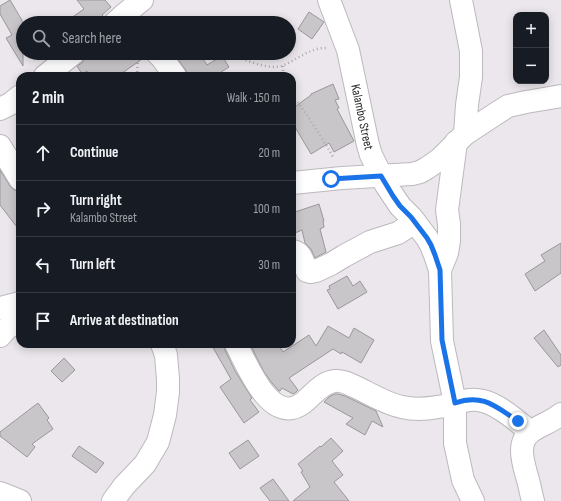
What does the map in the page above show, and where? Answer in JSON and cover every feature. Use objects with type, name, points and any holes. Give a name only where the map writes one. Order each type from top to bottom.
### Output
[{"type":"street","name":"Kalambo Street","points":[[329,0],[348,50],[371,155],[393,196],[415,222],[431,245],[440,270],[442,340],[455,403],[455,443],[463,480],[474,501]]},
{"type":"street","points":[[440,270],[447,253],[449,241],[447,210],[471,78],[471,51],[461,0]]},
{"type":"street","points":[[50,72],[65,60]]},
{"type":"street","points":[[163,60],[172,72]]},
{"type":"street","points":[[296,183],[420,172],[440,159],[460,138],[508,106],[561,96]]},
{"type":"street","points":[[0,109],[16,99]]},
{"type":"street","points":[[0,146],[16,173]]},
{"type":"street","points":[[296,251],[307,271],[316,271],[370,242],[398,233],[415,222]]},
{"type":"street","points":[[0,308],[16,304]]},
{"type":"street","points":[[0,336],[6,329],[16,322]]},
{"type":"street","points":[[113,501],[124,486],[145,464],[158,442],[165,415],[168,386],[166,355],[163,348]]},
{"type":"street","points":[[238,348],[262,392],[272,402],[281,408],[296,407],[327,383],[336,380],[389,403],[416,410],[464,400],[482,400],[488,402],[518,421],[530,432]]},
{"type":"street","points":[[533,501],[523,461],[522,447],[524,439],[530,432],[553,421],[561,414]]},
{"type":"street","points":[[0,493],[20,501]]},
{"type":"path","points":[[296,59],[314,50],[324,47],[348,50]]},
{"type":"path","points":[[137,72],[138,60]]},
{"type":"path","points":[[247,60],[261,65],[283,66],[295,60]]},
{"type":"path","points":[[283,66],[283,72]]},
{"type":"path","points":[[296,100],[308,116],[330,151],[342,178]]},
{"type":"building","points":[[10,0],[19,16],[16,16],[16,54],[6,38],[12,35],[0,14],[0,6]]},
{"type":"building","points":[[77,0],[105,0],[111,7],[102,15],[103,16],[74,16],[84,9]]},
{"type":"building","points":[[309,12],[324,22],[312,39],[298,29]]},
{"type":"building","points":[[19,60],[23,60],[23,66]]},
{"type":"building","points":[[84,60],[141,60],[124,72],[81,72],[77,66]]},
{"type":"building","points":[[178,60],[204,60],[207,65],[215,60],[225,60],[229,67],[221,72],[187,72]]},
{"type":"building","points":[[333,84],[339,99],[335,100],[339,108],[337,109],[354,141],[334,152],[329,143],[311,154],[296,129],[296,106],[311,94]]},
{"type":"building","points":[[0,170],[10,186],[16,190],[16,226],[0,205]]},
{"type":"building","points":[[319,204],[324,221],[324,227],[320,229],[326,252],[315,258],[311,249],[305,243],[302,230],[296,233],[296,212]]},
{"type":"building","points":[[561,243],[561,273],[535,291],[525,274],[545,261],[541,255]]},
{"type":"building","points":[[347,276],[353,286],[360,281],[367,292],[338,309],[327,290],[330,289],[329,286]]},
{"type":"building","points":[[328,326],[349,338],[354,328],[374,340],[361,363],[342,352],[341,354],[333,349],[289,378],[298,390],[293,394],[282,388],[279,391],[264,372],[252,348],[280,348],[283,352],[289,348],[296,348],[296,344],[309,335],[316,346]]},
{"type":"building","points":[[544,330],[561,355],[561,365],[558,367],[534,338]]},
{"type":"building","points":[[213,348],[225,348],[235,371],[252,398],[250,400],[259,412],[244,423],[220,387],[231,379]]},
{"type":"building","points":[[64,358],[75,370],[62,382],[51,371]]},
{"type":"building","points":[[334,394],[345,396],[376,411],[383,427],[372,421],[365,435],[346,424],[353,418],[324,402]]},
{"type":"building","points":[[38,403],[49,418],[47,420],[53,429],[32,444],[35,447],[27,457],[0,436],[0,432]]},
{"type":"building","points":[[331,438],[343,451],[332,461],[343,475],[334,482],[349,501],[293,501],[310,487],[298,464]]},
{"type":"building","points":[[248,440],[259,456],[240,469],[229,453]]},
{"type":"building","points":[[79,446],[104,463],[96,473],[72,456]]},
{"type":"building","points":[[273,479],[289,501],[270,501],[260,488]]},
{"type":"route","points":[[331,179],[381,176],[400,206],[411,217],[427,238],[440,270],[443,349],[446,356],[455,403],[464,400],[482,400],[497,407],[518,421]]}]
